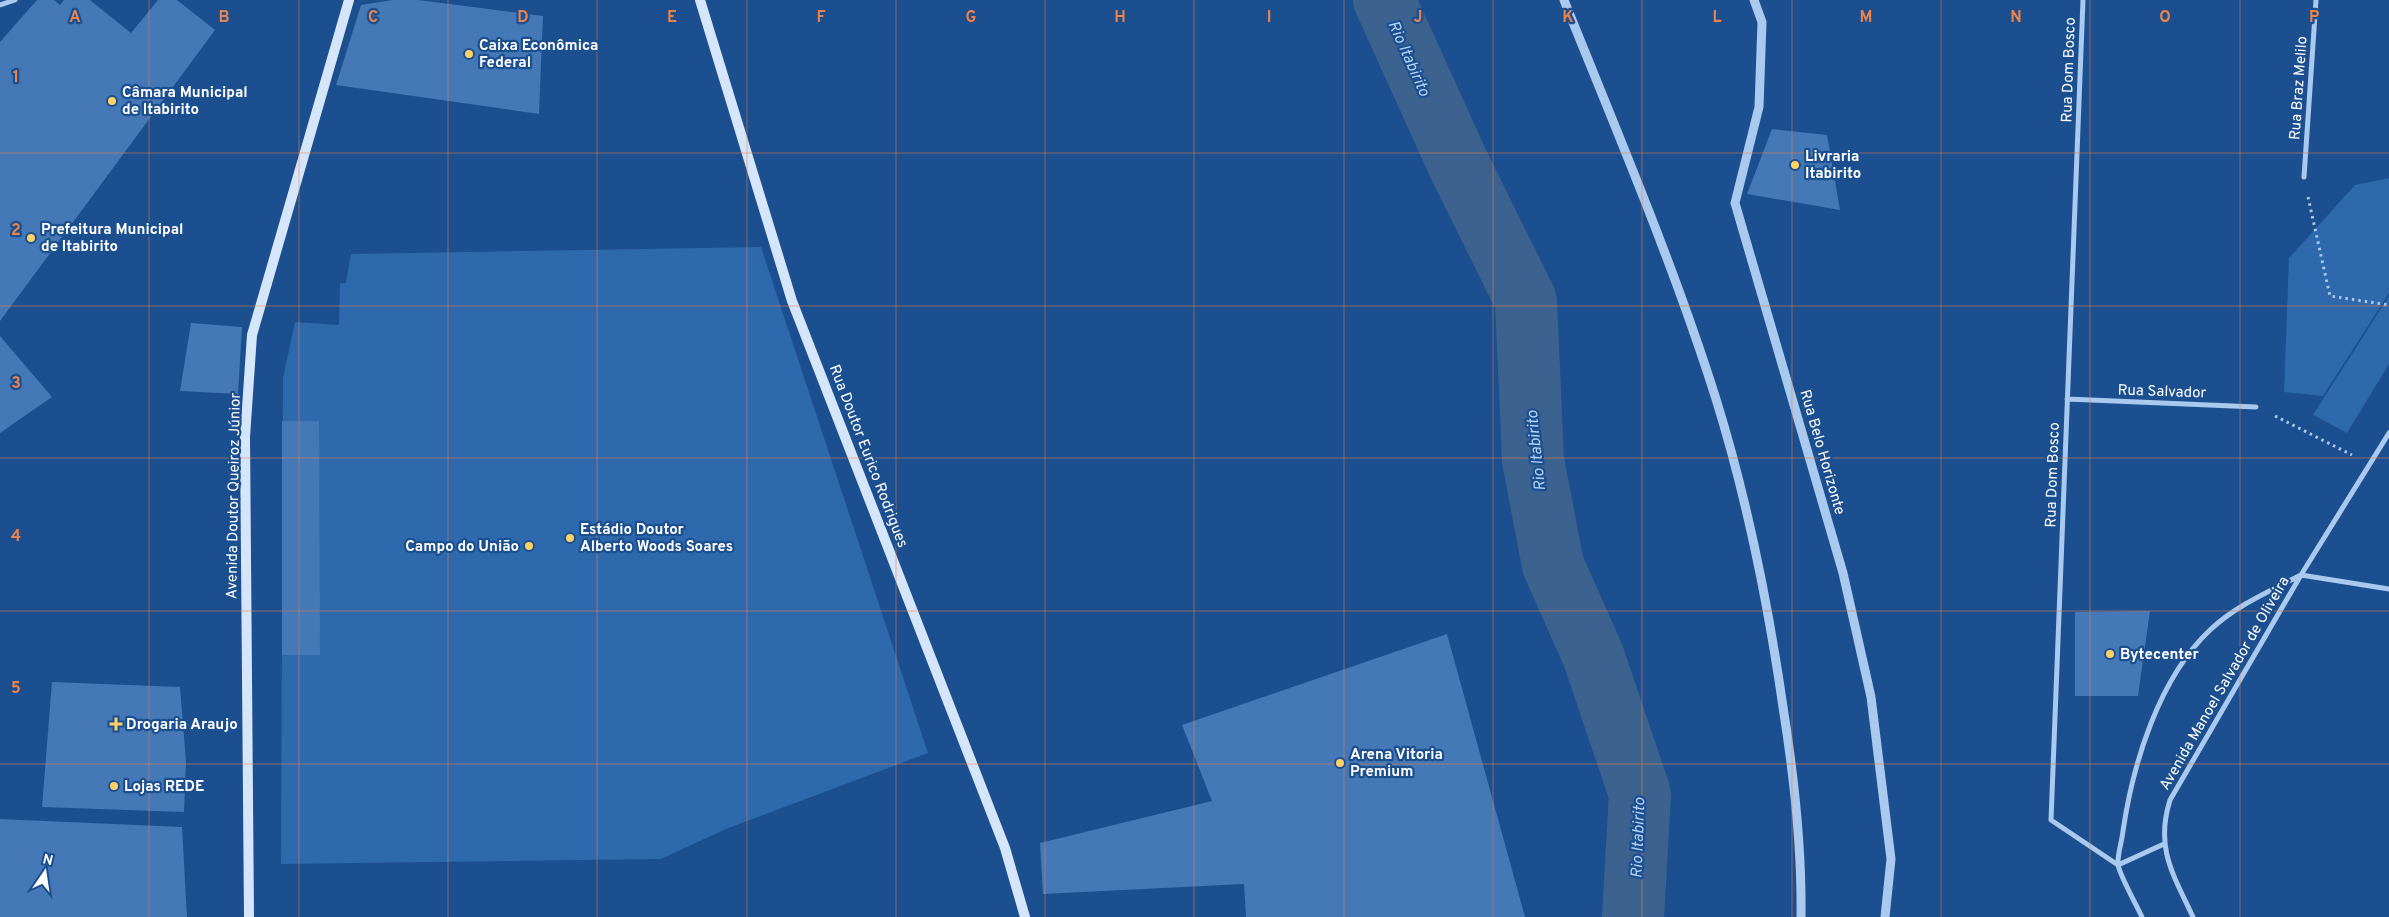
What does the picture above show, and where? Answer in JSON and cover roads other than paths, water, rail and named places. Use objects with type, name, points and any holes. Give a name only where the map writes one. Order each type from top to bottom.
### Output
[{"type":"main road","name":"Avenida Doutor Queiroz Júnior","points":[[249,917],[245,436],[252,335],[349,0]]},
{"type":"main road","name":"Rua Doutor Eurico Rodrigues","points":[[700,0],[792,301],[1005,848],[1025,917]]},
{"type":"street","points":[[0,5],[15,0]]},
{"type":"street","points":[[1564,0],[1668,258],[1716,399],[1738,476],[1774,640],[1791,762],[1801,888],[1801,917]]},
{"type":"street","name":"Rua Belo Horizonte","points":[[1754,0],[1762,22],[1759,107],[1736,203],[1843,573],[1871,697],[1890,858],[1885,917]]},
{"type":"street","name":"Rua Dom Bosco","points":[[2083,0],[2051,820],[2118,865]]},
{"type":"street","name":"Rua Braz Melilo","points":[[2304,177],[2316,0]]},
{"type":"street","name":"Rua Salvador","points":[[2067,399],[2256,407]]},
{"type":"street","name":"Avenida Manoel Salvador de Oliveira","points":[[2193,917],[2172,871],[2164,844],[2164,820],[2170,800],[2301,575],[2389,433]]},
{"type":"street","points":[[2301,575],[2389,589]]},
{"type":"street","name":"Avenida Manoel Salvador de Oliveira","points":[[2118,865],[2126,812],[2138,766],[2150,727],[2169,685],[2192,649],[2211,629],[2230,614],[2301,575]]},
{"type":"street","points":[[2142,917],[2118,865],[2164,844]]},
{"type":"waterway","name":"Rio Itabirito","points":[[1384,0],[1457,161],[1526,301],[1533,460],[1553,565],[1593,655],[1640,794],[1633,917]]},
{"type":"place","name":"Caixa Econômica Federal","points":[[469,54]]},
{"type":"place","name":"Câmara Municipal de Itabirito","points":[[112,101]]},
{"type":"place","name":"Livraria Itabirito","points":[[1795,165]]},
{"type":"place","name":"Prefeitura Municipal de Itabirito","points":[[31,238]]},
{"type":"place","name":"Estádio Doutor Alberto Woods Soares","points":[[570,538]]},
{"type":"place","name":"Campo do União","points":[[529,546]]},
{"type":"place","name":"Bytecenter","points":[[2110,654]]},
{"type":"place","name":"Drogaria Araujo","points":[[116,724]]},
{"type":"place","name":"Arena Vitoria Premium","points":[[1340,763]]},
{"type":"place","name":"Lojas REDE","points":[[114,786]]}]
